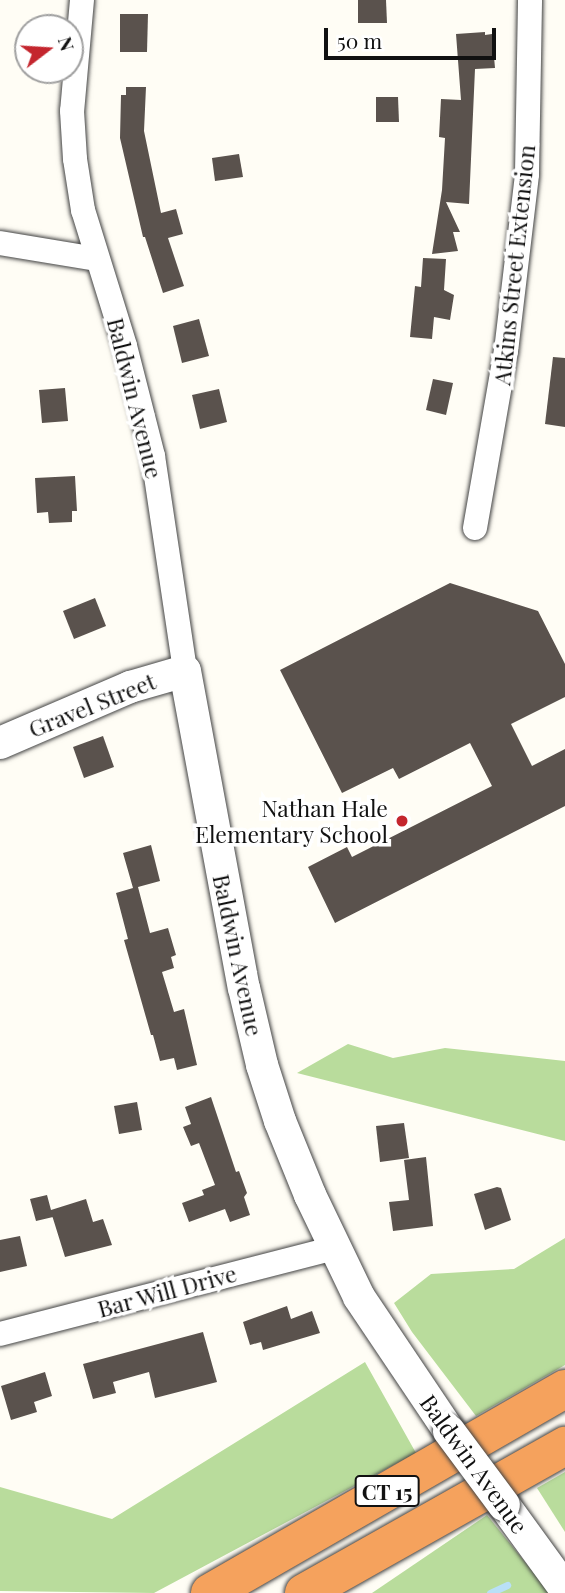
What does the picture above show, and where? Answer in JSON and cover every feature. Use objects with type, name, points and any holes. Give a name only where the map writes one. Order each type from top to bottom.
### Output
[{"type":"highway","name":"CT 15","points":[[209,1593],[565,1389]]},
{"type":"highway","name":"CT 15","points":[[304,1593],[565,1446]]},
{"type":"street","name":"Baldwin Avenue","points":[[82,0],[72,111],[83,210],[125,346],[153,456],[211,824],[255,1038],[289,1145],[334,1248],[383,1336],[565,1589]]},
{"type":"street","name":"Atkins Street Extension","points":[[475,528],[506,351],[527,174],[530,0]]},
{"type":"street","points":[[0,243],[97,259]]},
{"type":"street","name":"Gravel Street","points":[[0,743],[130,687],[185,671]]},
{"type":"street","name":"Bar Will Drive","points":[[0,1334],[334,1248]]},
{"type":"green space","points":[[348,1044],[393,1058],[445,1048],[565,1061],[565,1141],[297,1073]]},
{"type":"green space","points":[[565,1238],[565,1365],[476,1416],[412,1332],[394,1303],[431,1274],[514,1269]]},
{"type":"green space","points":[[365,1362],[416,1453],[154,1593],[0,1591],[0,1487],[112,1519]]},
{"type":"green space","points":[[565,1472],[565,1532],[537,1488]]},
{"type":"green space","points":[[487,1515],[550,1593],[372,1593]]},
{"type":"building","points":[[358,0],[386,0],[387,23],[358,23]]},
{"type":"building","points":[[120,14],[148,14],[147,52],[120,52]]},
{"type":"building","points":[[485,32],[485,35],[492,34],[495,68],[475,69],[469,204],[446,202],[460,232],[453,232],[458,251],[432,254],[442,190],[445,138],[439,137],[441,99],[461,100],[456,34]]},
{"type":"building","points":[[126,87],[146,87],[144,131],[161,213],[176,209],[183,234],[168,238],[184,286],[163,293],[143,237],[120,138],[121,95],[126,95]]},
{"type":"building","points":[[376,97],[398,97],[399,122],[376,122]]},
{"type":"building","points":[[239,154],[243,177],[215,181],[212,158]]},
{"type":"building","points":[[423,258],[446,259],[444,290],[454,295],[450,320],[434,317],[432,339],[410,337],[415,286],[421,287]]},
{"type":"building","points":[[199,319],[209,356],[182,363],[173,326]]},
{"type":"building","points":[[553,357],[565,358],[565,427],[545,424]]},
{"type":"building","points":[[433,379],[453,383],[446,415],[426,410]]},
{"type":"building","points":[[65,388],[68,421],[42,423],[39,390]]},
{"type":"building","points":[[219,389],[227,422],[200,429],[192,395]]},
{"type":"building","points":[[75,476],[77,511],[72,511],[72,522],[49,523],[48,512],[37,513],[35,478]]},
{"type":"building","points":[[450,583],[538,611],[565,664],[565,697],[511,724],[532,766],[565,749],[565,806],[335,923],[308,867],[347,847],[352,857],[492,786],[470,743],[399,779],[393,768],[342,793],[280,670]]},
{"type":"building","points":[[95,598],[106,626],[74,639],[63,611]]},
{"type":"building","points":[[103,736],[114,767],[84,778],[73,747]]},
{"type":"building","points":[[151,845],[160,881],[138,887],[150,933],[168,928],[176,955],[171,957],[174,968],[162,972],[174,1012],[184,1009],[197,1065],[177,1070],[174,1058],[160,1061],[151,1035],[124,940],[128,939],[116,893],[133,888],[123,853]]},
{"type":"building","points":[[211,1097],[236,1172],[239,1171],[247,1193],[244,1197],[250,1215],[230,1222],[225,1209],[189,1222],[182,1203],[204,1195],[202,1190],[215,1185],[199,1143],[191,1146],[183,1127],[191,1124],[185,1107]]},
{"type":"building","points":[[137,1102],[142,1130],[119,1134],[114,1106]]},
{"type":"building","points":[[404,1123],[409,1158],[380,1162],[376,1126]]},
{"type":"building","points":[[426,1157],[433,1226],[393,1231],[389,1202],[409,1200],[404,1160]]},
{"type":"building","points":[[501,1188],[511,1220],[485,1230],[474,1194]]},
{"type":"building","points":[[47,1195],[51,1210],[86,1199],[93,1222],[103,1219],[112,1245],[65,1257],[53,1217],[36,1221],[30,1199]]},
{"type":"building","points":[[20,1236],[27,1266],[0,1272],[0,1240]]},
{"type":"building","points":[[287,1306],[291,1319],[312,1311],[320,1333],[263,1350],[261,1342],[250,1345],[243,1322]]},
{"type":"building","points":[[203,1332],[217,1382],[155,1398],[149,1372],[113,1382],[116,1393],[93,1399],[83,1364]]},
{"type":"building","points":[[45,1372],[52,1396],[34,1402],[37,1412],[11,1420],[1,1386]]},
{"type":"waterway","points":[[490,1593],[507,1585]]},
{"type":"place","name":"Nathan Hale Elementary School","points":[[402,821]]}]
